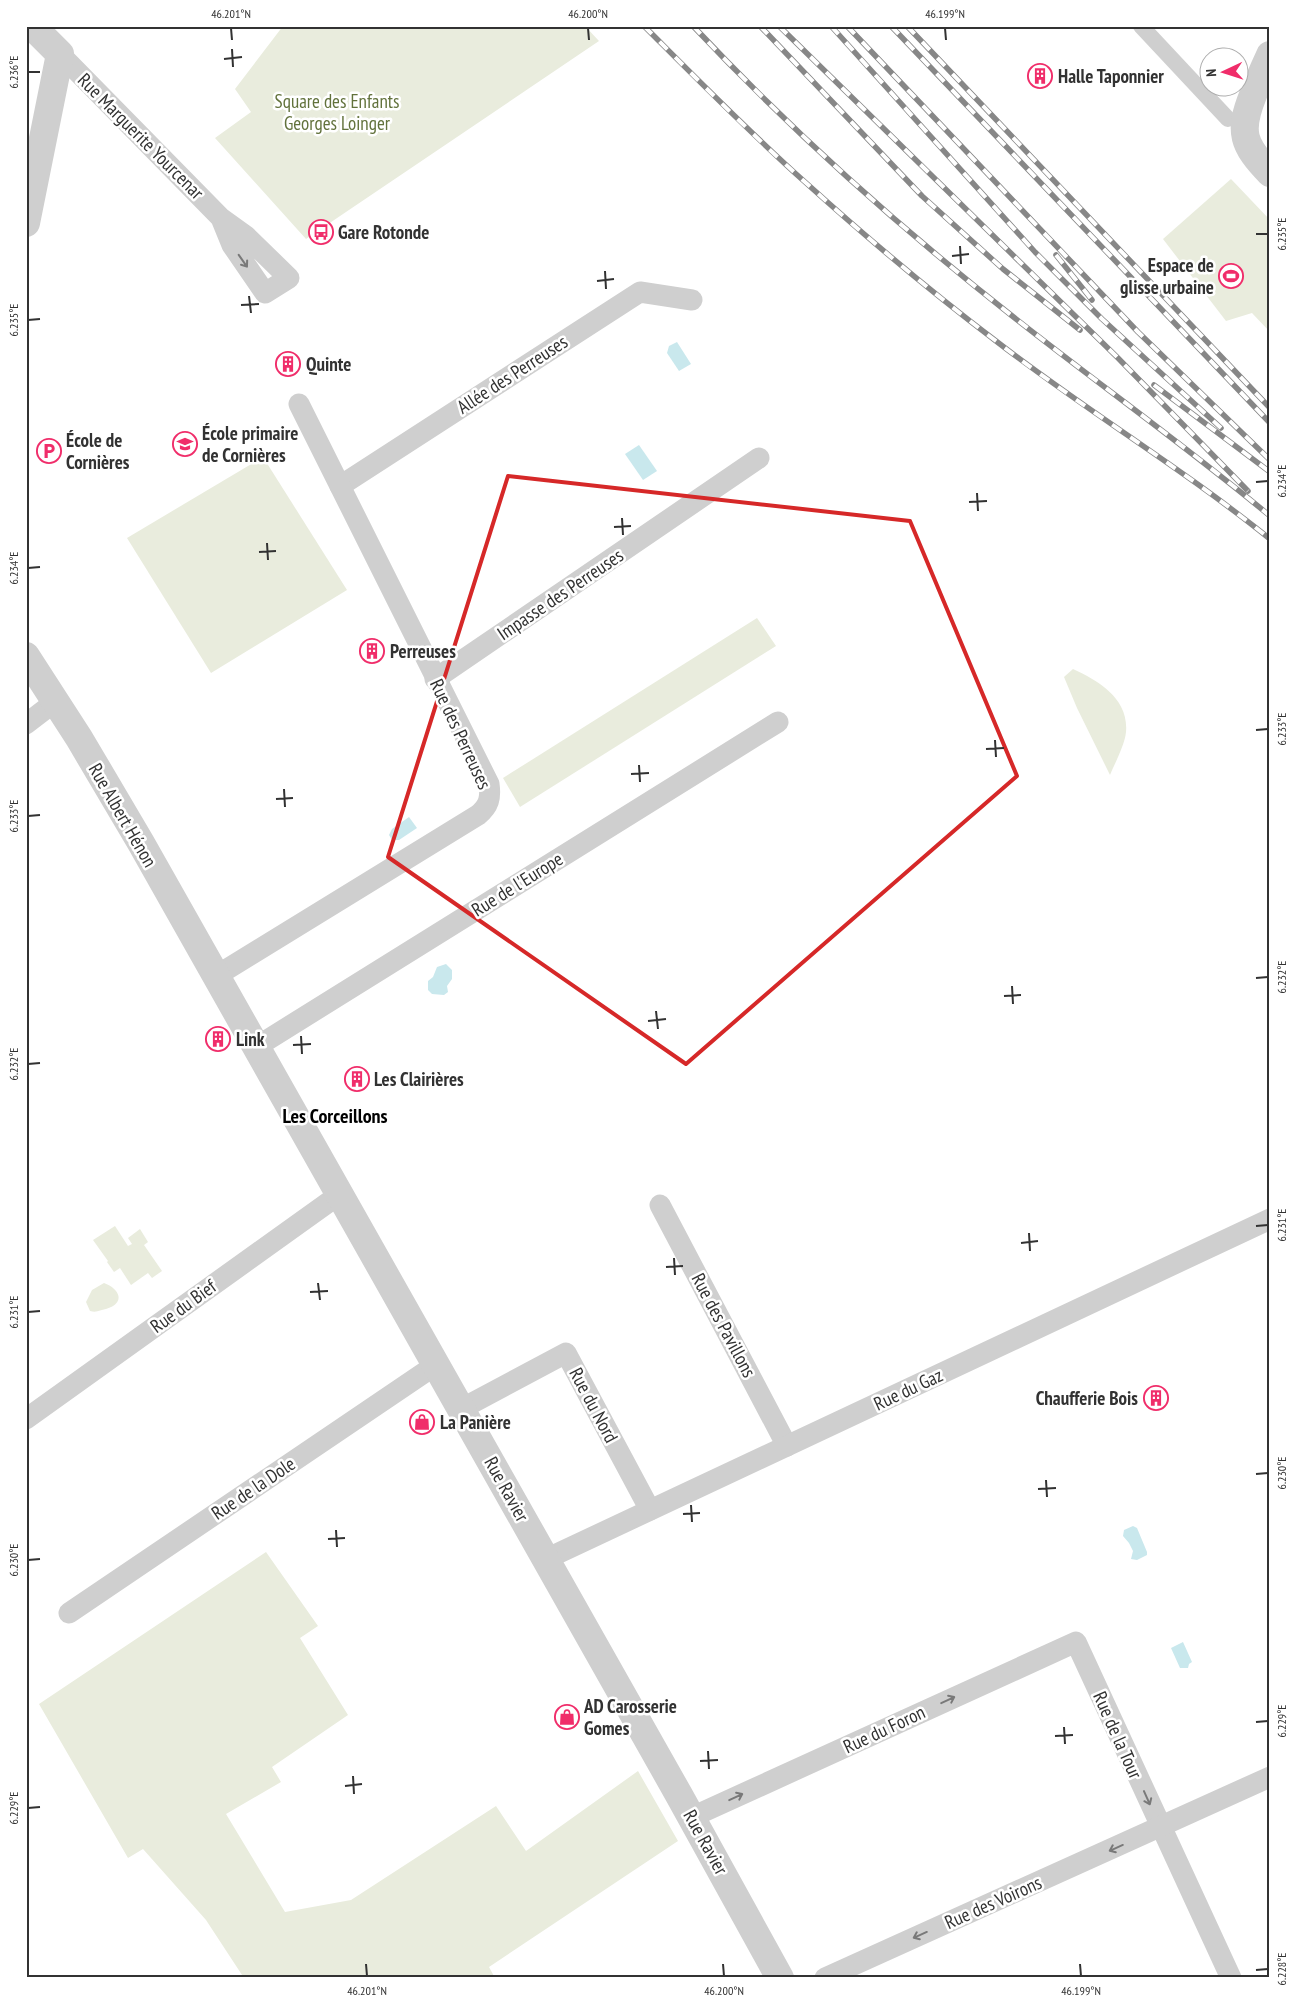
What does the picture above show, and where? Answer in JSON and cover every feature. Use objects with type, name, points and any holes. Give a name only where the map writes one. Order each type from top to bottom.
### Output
[{"type":"street","points":[[26,224],[60,54],[32,26]]},
{"type":"street","points":[[1141,26],[1234,118]]},
{"type":"street","name":"Rue Marguerite Yourcenar","points":[[60,54],[222,218]]},
{"type":"street","points":[[1265,65],[1234,118],[1232,139],[1266,169]]},
{"type":"street","name":"Allée des Perreuses","points":[[340,486],[640,292],[692,300]]},
{"type":"street","name":"Rue des Perreuses","points":[[216,976],[485,808],[490,794],[488,784],[299,404]]},
{"type":"street","name":"Impasse des Perreuses","points":[[435,679],[759,458]]},
{"type":"street","name":"Rue Albert Hénon","points":[[26,656],[56,701],[117,802],[216,976]]},
{"type":"street","points":[[26,724],[56,701]]},
{"type":"street","name":"Rue de l'Europe","points":[[256,1047],[778,722]]},
{"type":"street","name":"Rue Ravier","points":[[216,976],[462,1408],[692,1817],[780,1978]]},
{"type":"street","name":"Rue du Bief","points":[[26,1418],[340,1194]]},
{"type":"street","name":"Rue des Pavillons","points":[[660,1205],[786,1446]]},
{"type":"street","name":"Rue du Gaz","points":[[546,1559],[1270,1219]]},
{"type":"street","name":"Rue du Nord","points":[[462,1408],[566,1353],[650,1510]]},
{"type":"street","name":"Rue de la Dole","points":[[69,1612],[437,1364]]},
{"type":"street","name":"Rue du Foron","points":[[692,1817],[1076,1642]]},
{"type":"street","name":"Rue de la Tour","points":[[1076,1642],[1231,1978]]},
{"type":"street","name":"Rue des Voirons","points":[[825,1978],[1161,1828],[1270,1777]]},
{"type":"highlighted area","points":[[508,476],[910,521],[1017,776],[686,1064],[388,857]]},
{"type":"green space","name":"Square des Enfants Georges Loinger","points":[[283,26],[585,26],[599,41],[306,239],[215,138],[251,112],[235,89]]},
{"type":"green space","name":"Espace de glisse urbaine","points":[[1231,179],[1270,220],[1270,332],[1252,313],[1226,321],[1163,239]]},
{"type":"green space","points":[[263,457],[347,590],[211,673],[127,538]]},
{"type":"green space","points":[[757,618],[776,646],[520,807],[503,778]]},
{"type":"green space","points":[[1073,669],[1102,686],[1123,710],[1126,720],[1125,737],[1110,775],[1064,677]]},
{"type":"green space","points":[[115,1226],[128,1246],[132,1244],[128,1238],[140,1229],[148,1242],[144,1245],[162,1271],[152,1278],[148,1273],[131,1285],[120,1268],[114,1272],[93,1240]]},
{"type":"green space","points":[[104,1283],[117,1292],[118,1300],[106,1309],[97,1312],[90,1311],[86,1302],[92,1290]]},
{"type":"green space","points":[[266,1552],[318,1626],[300,1638],[348,1715],[272,1767],[281,1782],[226,1814],[285,1912],[351,1900],[496,1806],[526,1851],[638,1771],[678,1841],[489,1967],[495,1978],[244,1978],[206,1920],[143,1849],[128,1858],[39,1704]]},
{"type":"water","points":[[677,342],[691,364],[679,371],[667,353],[669,346]]},
{"type":"water","points":[[639,445],[657,471],[643,480],[625,454]]},
{"type":"water","points":[[409,817],[417,828],[399,840],[392,840],[389,835],[392,829]]},
{"type":"water","points":[[446,964],[452,970],[452,979],[447,986],[448,992],[444,995],[432,994],[428,990],[428,981],[433,977],[437,967]]},
{"type":"water","points":[[1133,1526],[1137,1528],[1147,1552],[1147,1555],[1137,1560],[1131,1559],[1133,1551],[1123,1536],[1124,1530]]},
{"type":"water","points":[[1183,1642],[1192,1662],[1188,1668],[1180,1668],[1171,1648]]},
{"type":"railway","points":[[644,26],[784,163],[851,223],[923,283],[1030,366],[1203,488],[1270,539]]},
{"type":"railway","points":[[693,26],[807,140],[969,282],[1270,516]]},
{"type":"railway","points":[[760,26],[922,196],[1003,269],[1080,330]]},
{"type":"railway","points":[[779,26],[1117,357],[1248,491]]},
{"type":"railway","points":[[831,26],[1035,252],[1102,319],[1221,428]]},
{"type":"railway","points":[[847,26],[1138,332],[1270,460]]},
{"type":"railway","points":[[891,26],[1270,423]]},
{"type":"railway","points":[[907,26],[1270,408]]},
{"type":"railway","points":[[1056,255],[1092,300]]},
{"type":"railway","points":[[1154,385],[1270,472]]},
{"type":"place","name":"Halle Taponnier","points":[[1040,76]]},
{"type":"place","name":"Gare Rotonde","points":[[321,232]]},
{"type":"place","name":"Espace de glisse urbaine","points":[[1231,276]]},
{"type":"place","name":"Quinte","points":[[288,364]]},
{"type":"place","name":"École primaire de Cornières","points":[[185,444]]},
{"type":"place","name":"École de Cornières","points":[[49,451]]},
{"type":"place","name":"Perreuses","points":[[372,651]]},
{"type":"place","name":"Link","points":[[218,1039]]},
{"type":"place","name":"Les Clairières","points":[[357,1079]]},
{"type":"place","name":"Chaufferie Bois","points":[[1156,1398]]},
{"type":"place","name":"La Panière","points":[[422,1422]]},
{"type":"place","name":"AD Carosserie Gomes","points":[[567,1717]]},
{"type":"district","name":"Les Corceillons","points":[[335,1116]]}]
